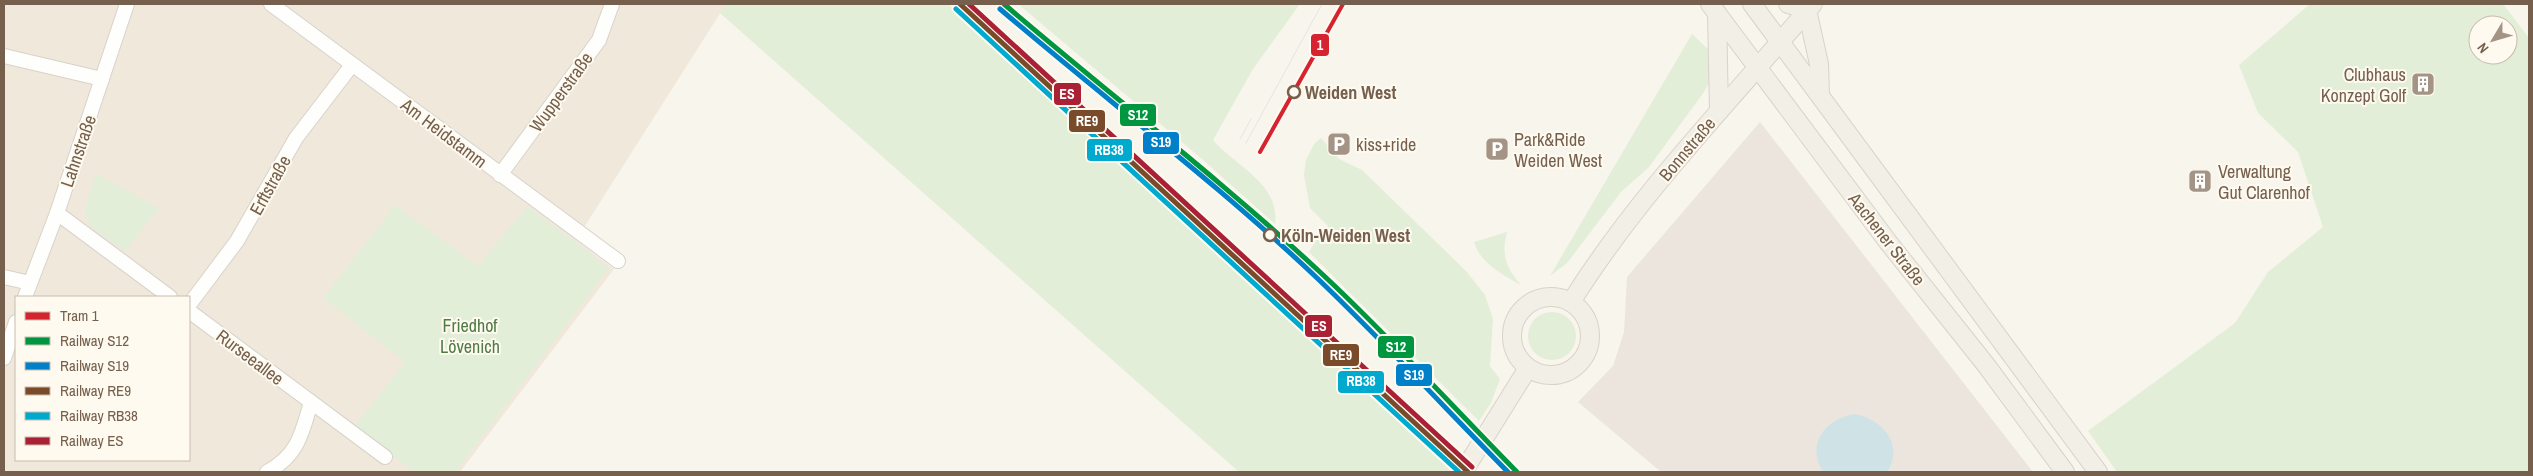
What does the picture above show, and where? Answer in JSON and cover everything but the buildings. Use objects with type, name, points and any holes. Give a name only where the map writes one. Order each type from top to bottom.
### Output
[{"type":"main road","name":"Aachener Straße","points":[[1752,4],[2098,472]]},
{"type":"main road","points":[[1788,4],[1810,7],[1820,95]]},
{"type":"main road","name":"Bonnstraße","points":[[1571,302],[1616,237],[1720,111],[1810,7]]},
{"type":"main road","name":"Aachener Straße","points":[[1714,8],[1888,242],[1986,365],[2065,472]]},
{"type":"main road","points":[[1714,8],[1720,111]]},
{"type":"main road","points":[[1558,297],[1571,302],[1584,314],[1588,324],[1589,344],[1585,355],[1572,369],[1554,375],[1540,374],[1528,368],[1518,358],[1513,346],[1512,332],[1515,318],[1523,308],[1534,300],[1558,297]]},
{"type":"main road","points":[[1463,472],[1528,368]]},
{"type":"street","name":"Lahnstraße","points":[[25,296],[57,214],[127,4]]},
{"type":"street","name":"Am Heidstamm","points":[[271,4],[618,261]]},
{"type":"street","name":"Wupperstraße","points":[[500,175],[598,40],[612,4]]},
{"type":"street","points":[[4,56],[102,79]]},
{"type":"street","name":"Erftstraße","points":[[190,303],[241,234],[296,138],[352,65]]},
{"type":"street","points":[[57,214],[169,296]]},
{"type":"street","points":[[4,277],[30,283]]},
{"type":"street","name":"Rurseeallee","points":[[190,312],[385,457]]},
{"type":"street","points":[[4,358],[15,325]]},
{"type":"street","points":[[267,472],[280,466],[292,453],[302,432],[311,402]]},
{"type":"shaded area","points":[[4,4],[726,4],[576,240],[614,269],[460,472],[4,472]]},
{"type":"shaded area","points":[[1760,122],[2033,472],[1661,472],[1578,402],[1613,366],[1624,332],[1627,277]]},
{"type":"shaded area","points":[[1855,414],[1874,421],[1888,435],[1892,443],[1893,452],[1892,462],[1887,472],[1823,472],[1816,452],[1821,434],[1835,421]]},
{"type":"green space","points":[[726,4],[948,4],[1452,472],[1239,472],[720,13]]},
{"type":"green space","points":[[1018,4],[1300,4],[1253,69],[1213,140],[1264,187],[1271,197],[1275,210],[1275,224],[1202,159]]},
{"type":"green space","points":[[2310,4],[2503,4],[2511,15],[2468,15],[2468,65],[2518,65],[2518,24],[2529,38],[2529,472],[2117,472],[2088,431],[2235,323],[2268,272],[2323,227],[2298,152],[2258,113],[2239,65]]},
{"type":"green space","points":[[1692,34],[1712,53],[1710,81],[1704,92],[1649,167],[1621,192],[1567,263],[1550,276]]},
{"type":"green space","points":[[1321,138],[1339,159],[1362,170],[1466,271],[1485,295],[1493,319],[1490,366],[1500,379],[1491,403],[1479,421],[1309,252],[1318,237],[1328,226],[1310,208],[1304,175],[1306,160],[1314,144]]},
{"type":"green space","points":[[96,174],[159,208],[125,251],[92,227],[88,220],[86,213],[87,204]]},
{"type":"green space","name":"Friedhof Lövenich","points":[[395,205],[478,266],[527,206],[609,268],[455,472],[415,472],[354,427],[405,362],[323,298]]},
{"type":"green space","points":[[1507,232],[1505,240],[1506,260],[1508,267],[1521,285],[1493,268],[1481,256],[1474,242]]},
{"type":"green space","points":[[1547,312],[1557,312],[1566,316],[1572,322],[1575,327],[1575,345],[1566,356],[1557,360],[1547,360],[1538,356],[1532,350],[1528,341],[1528,331],[1532,322],[1538,316]]},
{"type":"tram line","points":[[1246,143],[1322,4]]},
{"type":"tram line","name":"1","points":[[1260,152],[1343,4]]},
{"type":"tram line","points":[[1240,139],[1251,119]]},
{"type":"rail line","name":"RE9","points":[[960,4],[1468,472]]},
{"type":"rail line","name":"ES","points":[[969,4],[1472,467]]},
{"type":"rail line","name":"S12","points":[[1004,4],[1204,170],[1321,273],[1396,346],[1517,472]]},
{"type":"rail line","name":"RB38","points":[[956,9],[1459,472]]},
{"type":"rail line","name":"S19","points":[[1000,9],[1279,243],[1366,326],[1508,472]]},
{"type":"place","name":"Clubhaus Konzept Golf","points":[[2423,84]]},
{"type":"place","name":"Weiden West","points":[[1294,92]]},
{"type":"place","name":"kiss+ride","points":[[1339,144]]},
{"type":"place","name":"Park&Ride Weiden West","points":[[1497,149]]},
{"type":"place","name":"Verwaltung Gut Clarenhof","points":[[2200,181]]},
{"type":"place","name":"Köln-Weiden West","points":[[1270,235]]}]
